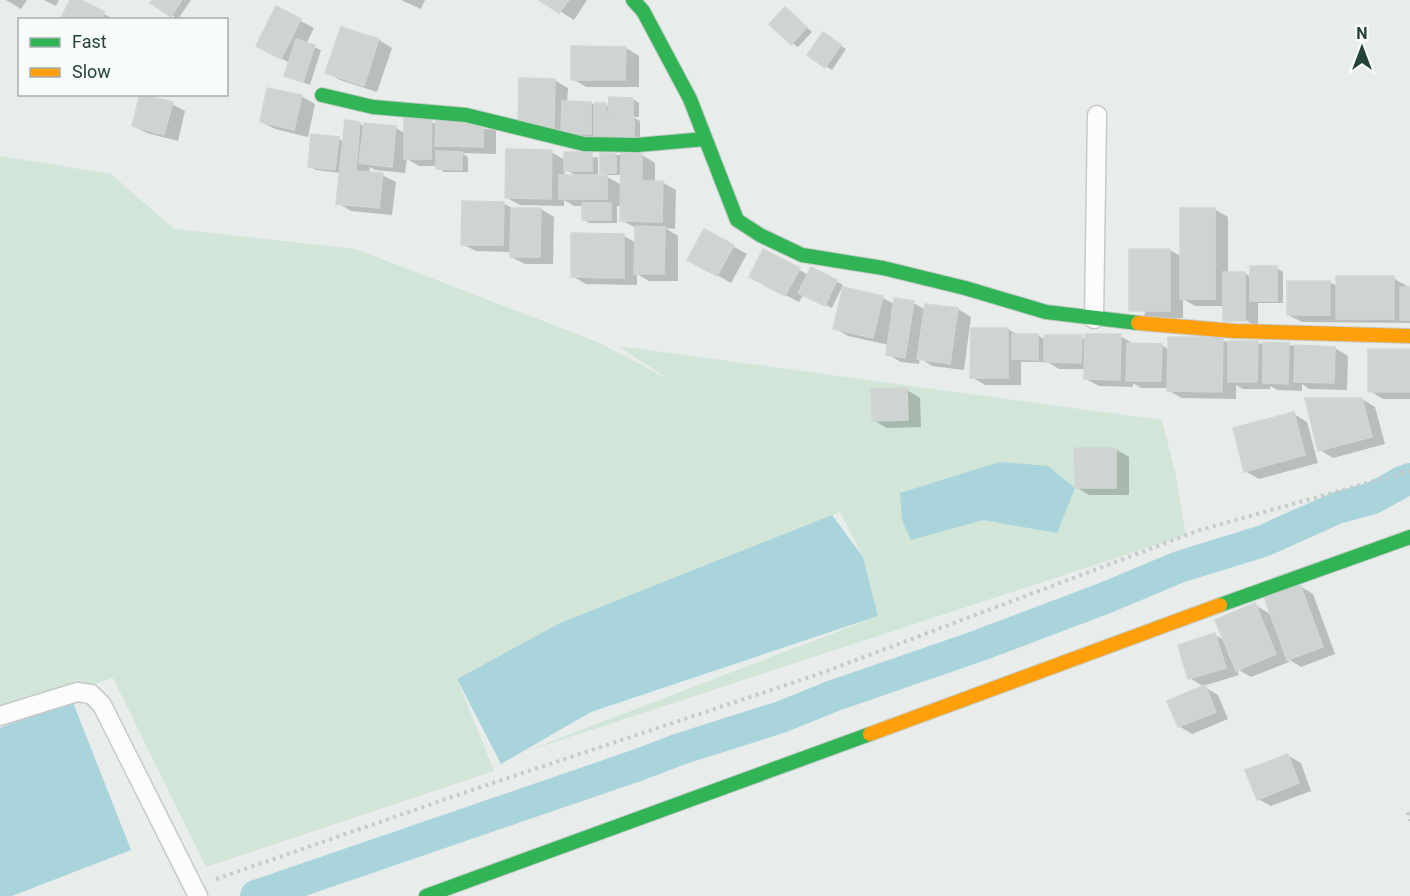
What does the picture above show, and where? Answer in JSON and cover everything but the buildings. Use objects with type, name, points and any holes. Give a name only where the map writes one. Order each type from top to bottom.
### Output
[{"type":"street","points":[[633,0],[643,11],[690,99],[737,220],[760,235],[802,255],[883,268],[965,288],[1046,312],[1094,319],[1234,331],[1410,336]]},
{"type":"street","points":[[322,95],[373,107],[466,115],[584,144],[637,145],[705,139]]},
{"type":"street","points":[[426,896],[1330,564],[1410,537]]},
{"type":"lane","points":[[1094,319],[1097,115]]},
{"type":"lane","points":[[0,716],[77,692],[91,693],[102,705],[196,891]]},
{"type":"path","points":[[196,891],[472,790],[839,667],[1200,530],[1410,471]]},
{"type":"path","points":[[1410,813],[1408,814],[1410,820]]},
{"type":"green space","points":[[0,156],[111,174],[174,229],[356,249],[600,343],[673,382],[618,346],[1162,420],[1176,476],[1186,535],[521,753],[878,616],[863,557],[840,512],[560,623],[457,679],[494,771],[206,867],[113,678],[0,715]],"holes":[[[1074,449],[1116,487],[1075,488]]]},
{"type":"water","points":[[1000,462],[1048,466],[1075,488],[1057,533],[983,520],[911,540],[902,520],[900,493]]},
{"type":"water","points":[[832,515],[863,557],[878,616],[591,712],[501,764],[457,679],[560,623]]},
{"type":"water","points":[[72,700],[131,850],[12,896],[0,896],[0,728]]},
{"type":"waterway","points":[[256,896],[680,749],[781,717],[833,696],[975,647],[1105,598],[1179,567],[1263,541],[1337,508],[1373,498],[1410,479]]},
{"type":"traffic: fast","points":[[633,0],[643,11],[690,99],[737,220],[760,235],[802,255],[883,268],[965,288],[1046,312],[1138,323]]},
{"type":"traffic: fast","points":[[322,95],[373,107],[466,115],[584,144],[637,145],[705,139]]},
{"type":"traffic: fast","points":[[1220,605],[1410,537]]},
{"type":"traffic: fast","points":[[426,896],[870,734]]},
{"type":"traffic: slow","points":[[1138,323],[1234,331],[1410,336]]},
{"type":"traffic: slow","points":[[870,734],[1220,605]]}]
